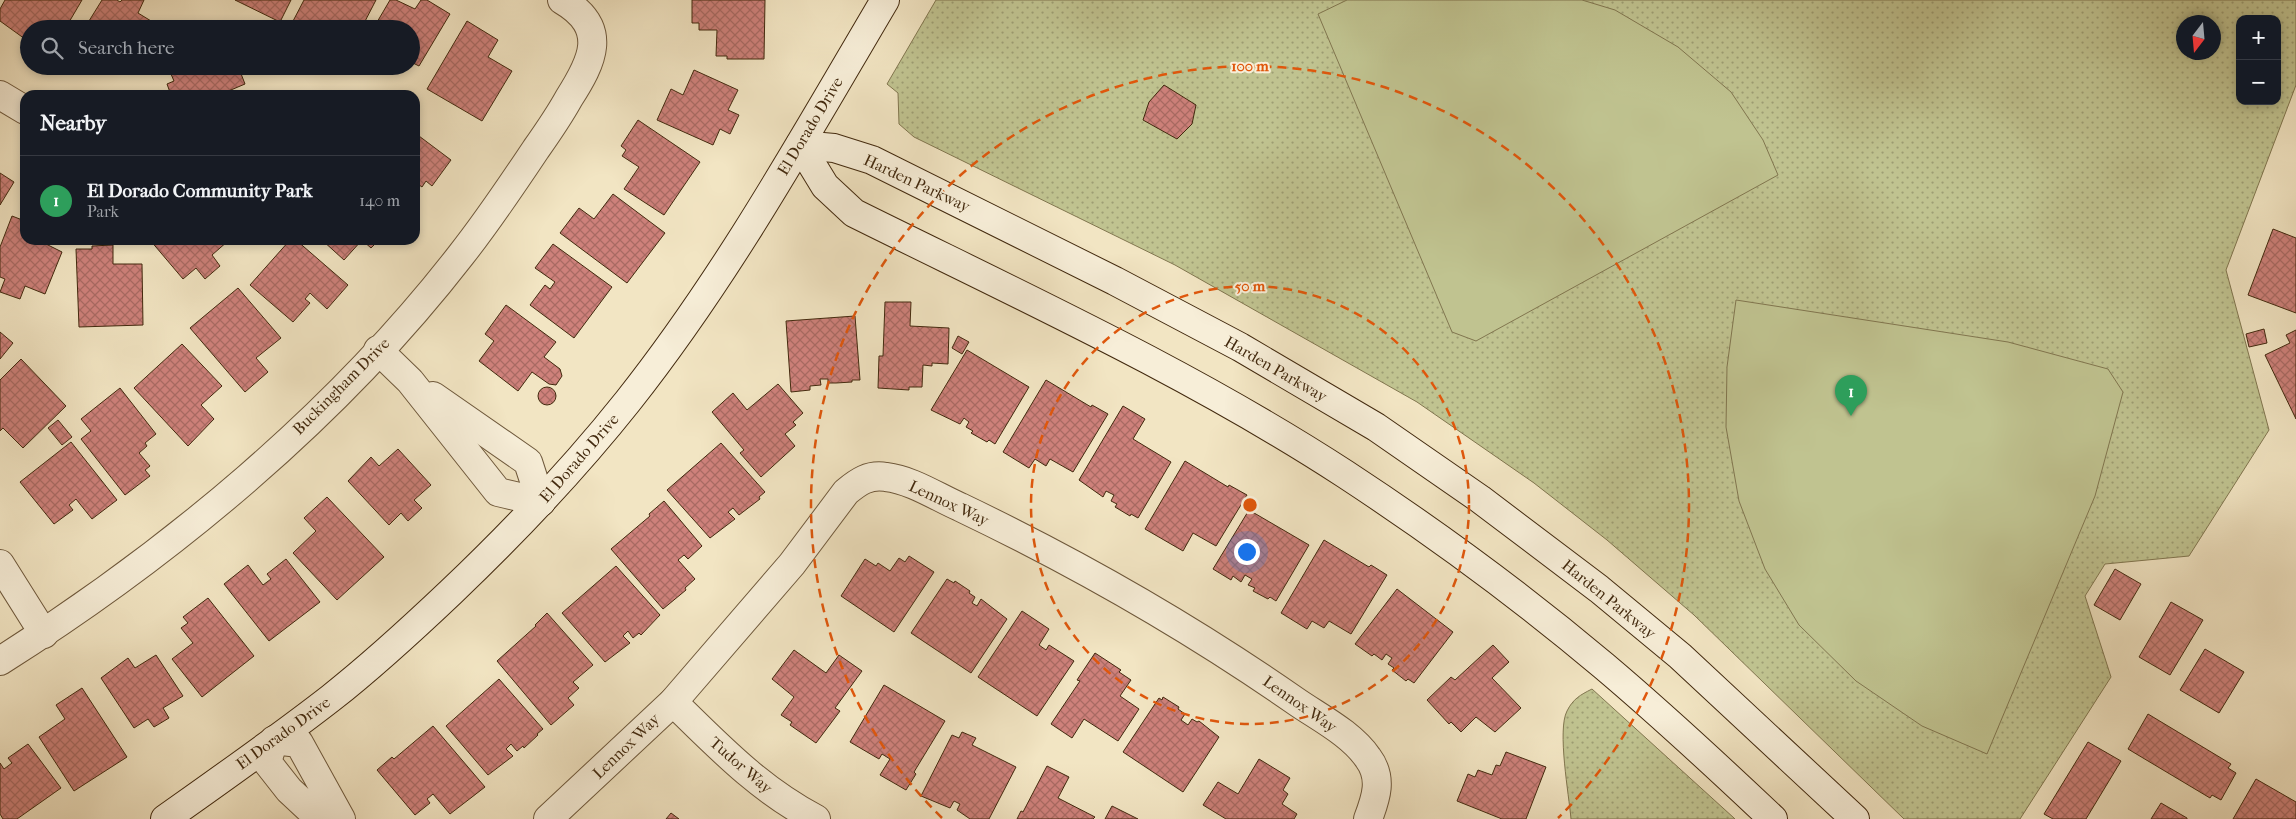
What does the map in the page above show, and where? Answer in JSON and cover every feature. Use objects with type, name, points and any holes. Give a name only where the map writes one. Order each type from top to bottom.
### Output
[{"type":"street","name":"Buckingham Drive","points":[[0,661],[44,634],[121,578],[242,482],[324,406],[378,350],[460,256],[495,210],[554,123],[590,60],[593,42],[590,34],[580,14],[562,0]]},
{"type":"street","name":"El Dorado Drive","points":[[165,819],[332,698],[407,634],[541,502],[628,401],[682,329],[734,252],[800,145],[885,0]]},
{"type":"street","points":[[0,95],[20,107]]},
{"type":"street","points":[[800,145],[825,186],[854,213],[1149,361],[1260,422],[1344,474],[1424,528],[1511,591],[1606,667],[1773,819]]},
{"type":"street","name":"Harden Parkway","points":[[800,145],[834,148],[872,160],[1124,285],[1240,347],[1376,427],[1480,499],[1599,588],[1680,656],[1855,819]]},
{"type":"street","points":[[378,350],[410,381],[498,492],[541,502]]},
{"type":"street","points":[[410,381],[528,462],[541,502]]},
{"type":"street","name":"Lennox Way","points":[[548,819],[673,702],[745,621],[792,564],[846,492],[866,478],[886,477],[913,486],[1003,528],[1130,597],[1269,683],[1346,736],[1368,758],[1377,779],[1377,790],[1368,819]]},
{"type":"street","points":[[0,564],[44,634]]},
{"type":"street","name":"Tudor Way","points":[[673,702],[755,780],[781,799],[816,819]]},
{"type":"street","points":[[320,819],[289,790],[267,762],[274,740],[299,743],[342,819]]},
{"type":"green space","points":[[936,0],[2296,0],[2296,85],[2226,270],[2269,430],[2189,556],[2105,564],[2085,596],[2111,677],[2020,819],[1904,819],[1694,615],[1607,540],[1534,483],[1417,402],[1175,265],[914,137],[899,124],[898,93],[887,84]]},
{"type":"green space","points":[[1347,0],[1582,0],[1615,10],[1678,47],[1731,92],[1763,140],[1778,175],[1476,341],[1452,332],[1318,14]]},
{"type":"green space","points":[[1736,300],[2008,342],[2108,369],[2123,392],[2095,496],[1987,754],[1922,726],[1856,681],[1799,625],[1765,569],[1739,501],[1726,427],[1727,367]]},
{"type":"green space","points":[[1592,689],[1735,819],[1571,819],[1563,747],[1564,720],[1574,700]]},
{"type":"building","points":[[5,0],[82,0],[70,20],[20,20],[20,35],[0,21],[0,9]]},
{"type":"building","points":[[102,0],[117,0],[120,2],[122,0],[144,0],[138,13],[149,20],[90,20]]},
{"type":"building","points":[[235,0],[291,0],[281,20],[276,20]]},
{"type":"building","points":[[304,0],[376,0],[366,20],[294,20]]},
{"type":"building","points":[[390,0],[396,0],[415,9],[421,0],[427,0],[450,14],[420,64],[420,20],[378,20]]},
{"type":"building","points":[[692,0],[765,0],[764,59],[727,59],[727,56],[716,56],[717,30],[699,30],[699,23],[692,23]]},
{"type":"building","points":[[467,21],[498,40],[488,57],[512,71],[482,121],[427,89]]},
{"type":"building","points":[[694,70],[738,90],[728,110],[739,115],[730,134],[720,129],[713,145],[657,120],[671,89],[683,95]]},
{"type":"building","points":[[171,75],[242,75],[245,84],[231,90],[169,90],[167,84],[174,81]]},
{"type":"building","points":[[1164,85],[1196,105],[1192,124],[1177,139],[1143,120],[1149,102]]},
{"type":"building","points":[[638,120],[700,162],[664,215],[624,189],[639,167],[622,156],[626,150],[621,146]]},
{"type":"building","points":[[420,137],[451,160],[432,186],[426,181],[422,187],[420,186]]},
{"type":"building","points":[[0,173],[14,182],[0,205]]},
{"type":"building","points":[[613,194],[665,233],[627,283],[560,233],[579,208],[594,219]]},
{"type":"building","points":[[12,216],[20,219],[20,245],[48,245],[62,252],[45,294],[25,286],[20,299],[0,292],[5,279],[0,277],[0,247]]},
{"type":"building","points":[[2273,229],[2296,238],[2296,313],[2248,295]]},
{"type":"building","points":[[553,244],[612,287],[574,338],[530,305],[545,285],[550,289],[555,282],[535,268]]},
{"type":"building","points":[[113,245],[113,264],[142,264],[143,325],[79,327],[76,249],[92,249],[92,246]]},
{"type":"building","points":[[154,245],[223,245],[212,255],[220,266],[205,279],[196,268],[183,279]]},
{"type":"building","points":[[286,245],[302,245],[348,285],[327,309],[310,293],[305,299],[310,303],[293,322],[250,285]]},
{"type":"building","points":[[328,245],[358,245],[344,260]]},
{"type":"building","points":[[238,288],[281,338],[256,358],[268,372],[245,392],[190,328]]},
{"type":"building","points":[[885,302],[911,302],[910,326],[949,328],[948,364],[932,363],[932,366],[923,365],[922,387],[909,387],[909,390],[878,388],[879,356],[883,356]]},
{"type":"building","points":[[506,305],[556,342],[544,357],[560,369],[562,376],[556,385],[549,384],[532,372],[518,391],[479,361],[494,341],[485,334]]},
{"type":"building","points":[[855,316],[860,380],[828,383],[828,379],[820,379],[821,385],[810,386],[810,390],[791,392],[786,321]]},
{"type":"building","points":[[2264,329],[2267,343],[2249,347],[2246,334]]},
{"type":"building","points":[[2296,330],[2296,419],[2265,355],[2290,343],[2286,335]]},
{"type":"building","points":[[0,332],[13,343],[0,359]]},
{"type":"building","points":[[958,336],[969,342],[962,354],[952,348]]},
{"type":"building","points":[[182,344],[222,386],[201,405],[214,419],[188,446],[134,388]]},
{"type":"building","points":[[967,350],[1029,387],[995,444],[989,440],[987,442],[971,433],[973,431],[966,427],[969,422],[964,418],[960,424],[931,410]]},
{"type":"building","points":[[21,359],[66,406],[23,448],[3,428],[0,431],[0,380]]},
{"type":"building","points":[[1046,380],[1091,407],[1092,405],[1108,414],[1073,472],[1050,459],[1046,466],[1035,459],[1029,468],[1003,452]]},
{"type":"building","points":[[778,384],[803,413],[793,422],[796,425],[785,434],[795,446],[761,477],[740,453],[744,450],[712,412],[733,393],[747,410]]},
{"type":"building","points":[[543,387],[551,387],[556,392],[554,403],[543,405],[538,400],[538,392]]},
{"type":"building","points":[[120,388],[156,434],[145,443],[147,446],[139,453],[150,466],[145,470],[150,476],[125,495],[81,439],[91,431],[81,419]]},
{"type":"building","points":[[1123,406],[1145,419],[1133,439],[1171,462],[1138,518],[1131,514],[1130,516],[1115,507],[1117,504],[1111,501],[1114,495],[1106,491],[1103,497],[1079,480]]},
{"type":"building","points":[[58,420],[72,437],[62,445],[48,428]]},
{"type":"building","points":[[71,442],[117,500],[92,519],[76,499],[69,505],[73,510],[54,524],[20,482]]},
{"type":"building","points":[[721,443],[765,492],[759,497],[760,499],[739,515],[733,508],[728,512],[735,519],[710,538],[667,490]]},
{"type":"building","points":[[398,449],[431,485],[414,500],[422,508],[408,521],[401,513],[389,525],[348,481],[371,457],[379,466]]},
{"type":"building","points":[[1185,461],[1228,487],[1229,485],[1247,495],[1216,546],[1193,533],[1183,551],[1145,529]]},
{"type":"building","points":[[327,497],[384,557],[337,600],[293,553],[316,531],[304,518]]},
{"type":"building","points":[[664,501],[702,546],[688,559],[684,555],[678,560],[695,579],[685,588],[686,590],[663,609],[611,549],[650,516],[649,514]]},
{"type":"building","points":[[1249,510],[1309,545],[1276,601],[1253,591],[1255,588],[1248,585],[1252,579],[1245,575],[1241,582],[1233,576],[1231,580],[1213,569]]},
{"type":"building","points":[[1324,540],[1369,567],[1371,565],[1387,575],[1351,634],[1329,621],[1324,628],[1312,621],[1307,629],[1281,613]]},
{"type":"building","points":[[909,556],[934,572],[894,632],[841,596],[865,559],[876,566],[878,563],[890,571],[899,558],[905,562]]},
{"type":"building","points":[[286,559],[320,602],[269,641],[224,584],[248,565],[263,585],[271,579],[267,574]]},
{"type":"building","points":[[616,566],[660,615],[641,635],[639,633],[633,638],[628,631],[623,636],[630,643],[605,662],[562,613]]},
{"type":"building","points":[[2115,569],[2141,584],[2120,620],[2094,605]]},
{"type":"building","points":[[947,579],[954,583],[955,581],[970,591],[969,593],[975,597],[972,603],[977,606],[981,599],[1007,619],[971,673],[911,633]]},
{"type":"building","points":[[1397,589],[1453,632],[1414,683],[1408,679],[1406,681],[1392,670],[1394,668],[1388,664],[1392,658],[1386,654],[1382,660],[1374,654],[1372,656],[1355,644]]},
{"type":"building","points":[[208,598],[254,656],[202,697],[172,659],[193,643],[181,628],[188,623],[183,617]]},
{"type":"building","points":[[2171,602],[2203,620],[2170,675],[2139,657]]},
{"type":"building","points":[[1022,611],[1049,629],[1039,645],[1046,650],[1049,645],[1074,661],[1037,716],[978,677]]},
{"type":"building","points":[[547,613],[593,665],[573,682],[579,688],[568,698],[574,705],[551,725],[497,661],[536,626]]},
{"type":"building","points":[[1493,645],[1509,662],[1492,678],[1521,708],[1495,732],[1476,717],[1461,732],[1451,722],[1449,724],[1427,700],[1451,677],[1455,680]]},
{"type":"building","points":[[2205,649],[2244,672],[2219,713],[2180,690]]},
{"type":"building","points":[[794,650],[826,673],[839,655],[862,671],[835,708],[840,711],[816,743],[790,725],[792,722],[781,715],[794,697],[772,679]]},
{"type":"building","points":[[1095,653],[1121,670],[1119,672],[1131,680],[1120,696],[1139,709],[1118,741],[1084,719],[1072,738],[1051,724],[1080,681],[1077,680]]},
{"type":"building","points":[[156,655],[183,696],[163,708],[169,718],[154,727],[148,719],[134,728],[101,678],[128,658],[135,668]]},
{"type":"building","points":[[499,679],[543,729],[524,748],[523,746],[517,751],[511,744],[506,749],[513,756],[488,775],[446,726]]},
{"type":"building","points":[[884,685],[945,721],[914,772],[916,774],[906,790],[880,775],[890,759],[882,754],[879,759],[850,742]]},
{"type":"building","points":[[82,688],[127,757],[74,791],[39,737],[65,719],[56,705]]},
{"type":"building","points":[[1163,697],[1179,707],[1178,709],[1185,714],[1181,720],[1188,725],[1192,719],[1197,722],[1199,721],[1219,737],[1183,792],[1123,752],[1159,698],[1162,700]]},
{"type":"building","points":[[2148,714],[2231,764],[2228,768],[2236,773],[2221,800],[2212,795],[2210,798],[2128,749]]},
{"type":"building","points":[[433,726],[485,787],[450,814],[433,794],[427,799],[430,803],[415,815],[377,770],[392,757],[394,759]]},
{"type":"building","points":[[962,732],[976,738],[972,745],[1016,767],[989,819],[970,819],[957,810],[960,804],[954,801],[950,808],[921,796],[952,735],[959,738]]},
{"type":"building","points":[[2088,742],[2121,761],[2086,819],[2053,819],[2044,814]]},
{"type":"building","points":[[28,744],[61,788],[17,819],[3,819],[0,814],[0,763],[4,769],[12,763],[8,758]]},
{"type":"building","points":[[1506,752],[1546,767],[1526,819],[1502,819],[1457,801],[1468,774],[1475,777],[1478,770],[1492,775],[1496,765],[1500,766]]},
{"type":"building","points":[[1259,759],[1290,778],[1283,790],[1288,794],[1282,804],[1297,814],[1294,819],[1226,819],[1203,805],[1218,782],[1238,794]]},
{"type":"building","points":[[1047,766],[1069,777],[1058,798],[1095,817],[1093,819],[1017,819],[1021,811],[1023,812]]},
{"type":"building","points":[[2256,779],[2296,802],[2296,819],[2233,819]]},
{"type":"building","points":[[2161,803],[2187,818],[2187,819],[2151,819]]},
{"type":"building","points":[[1112,806],[1138,819],[1105,819]]},
{"type":"building","points":[[671,813],[679,819],[666,819]]},
{"type":"place","name":"El Dorado Community Park","points":[[1851,416]]}]
